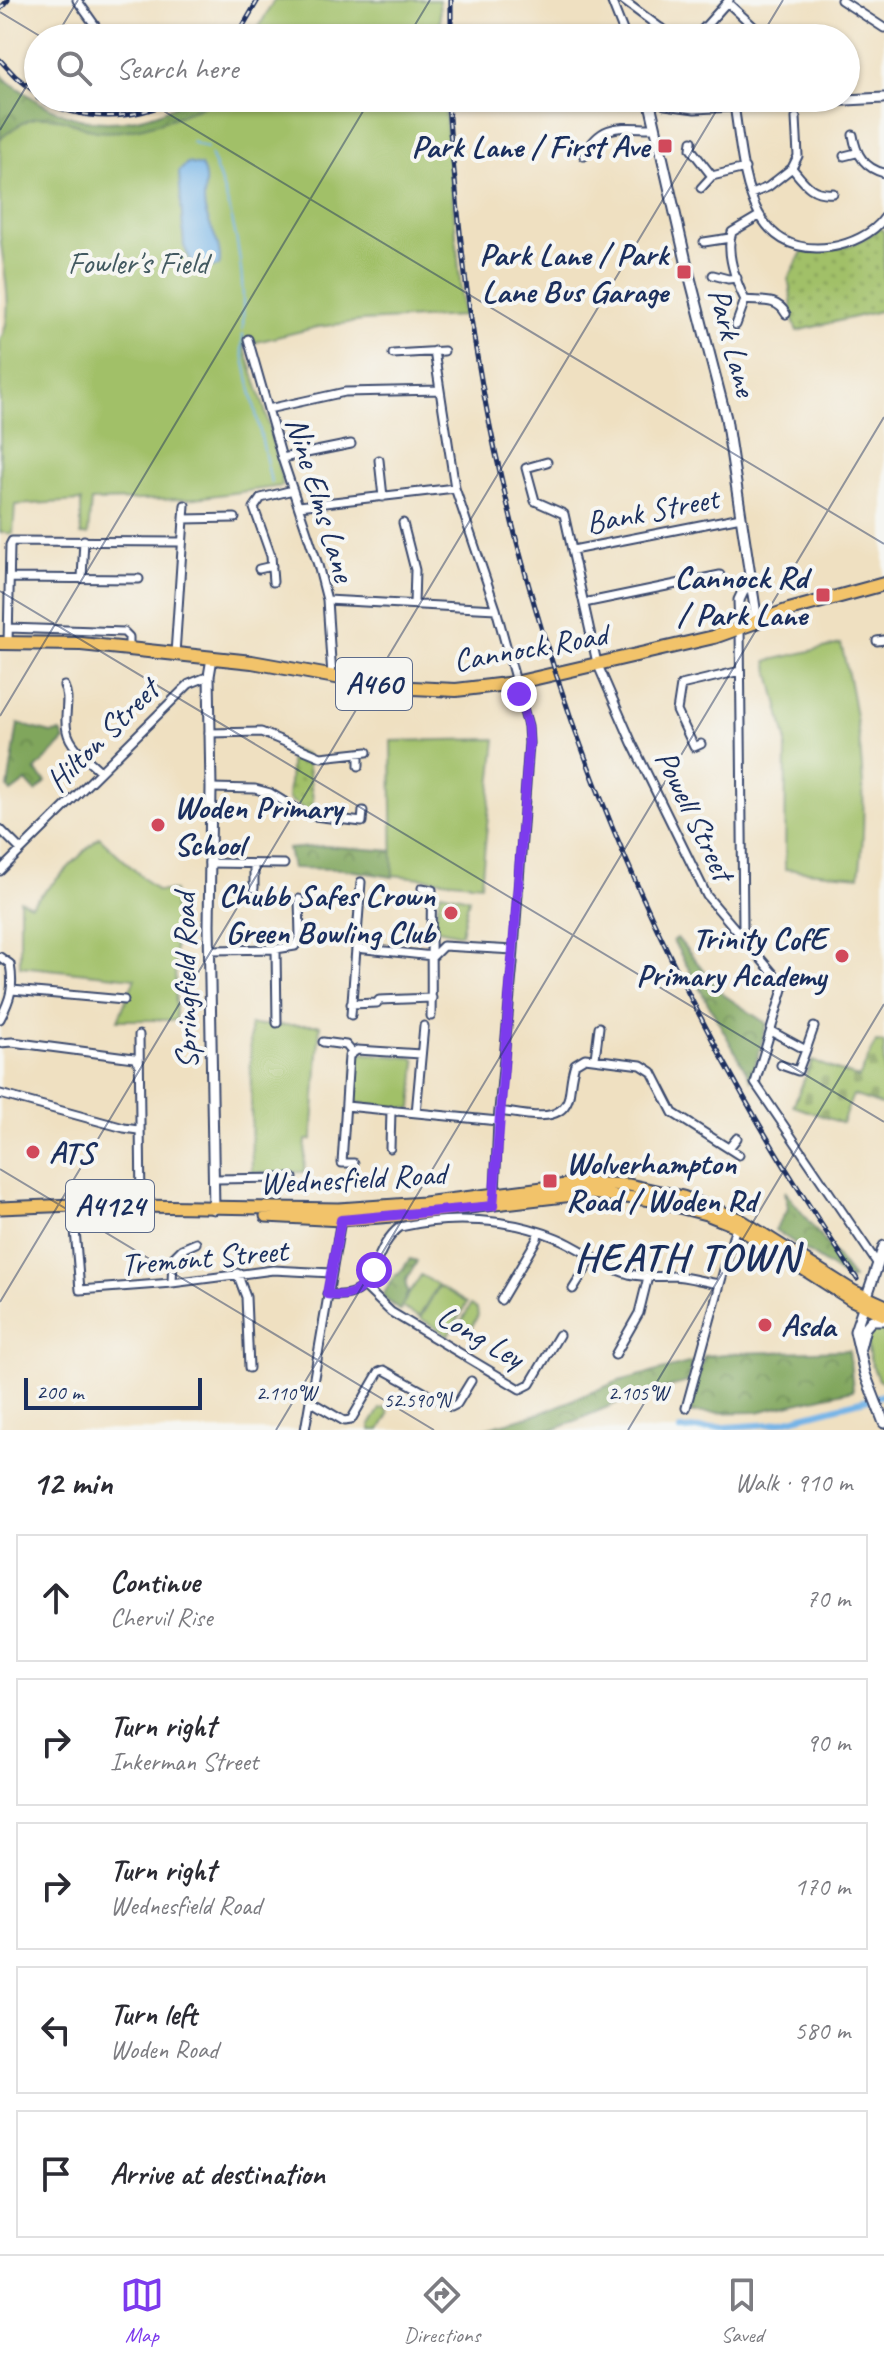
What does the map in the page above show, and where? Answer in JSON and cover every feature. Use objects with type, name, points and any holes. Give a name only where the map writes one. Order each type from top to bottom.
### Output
[{"type":"highway","name":"Cannock Road","points":[[4,643],[81,644],[212,658],[391,687],[456,690],[515,683],[714,637],[757,621],[884,584]]},
{"type":"main road","name":"A4124","points":[[494,1200],[582,1183],[629,1185],[683,1197],[738,1223],[884,1317]]},
{"type":"main road","name":"Wednesfield Road","points":[[2,1208],[141,1206],[340,1214],[494,1200]]},
{"type":"main road","name":"A4124","points":[[861,1302],[884,1305]]},
{"type":"street","points":[[77,0],[94,24]]},
{"type":"street","points":[[620,24],[612,3],[624,0],[656,24]]},
{"type":"street","points":[[841,0],[884,28]]},
{"type":"street","points":[[707,24],[728,1],[752,24]]},
{"type":"street","points":[[873,21],[884,21]]},
{"type":"street","points":[[860,98],[884,98]]},
{"type":"street","name":"Park Lane","points":[[652,112],[726,418],[757,621]]},
{"type":"street","points":[[584,156],[595,139],[614,126],[654,124],[661,112]]},
{"type":"street","points":[[735,112],[751,194],[759,216],[778,238],[795,247],[840,245],[871,231],[884,218]]},
{"type":"street","points":[[751,194],[768,187],[792,168],[798,156],[796,118]]},
{"type":"street","points":[[797,129],[807,128]]},
{"type":"street","points":[[853,135],[856,153],[865,163],[884,173]]},
{"type":"street","points":[[689,147],[712,176]]},
{"type":"street","points":[[844,156],[856,153]]},
{"type":"street","points":[[701,188],[712,176],[745,168]]},
{"type":"street","points":[[792,168],[810,189],[822,194],[833,193]]},
{"type":"street","points":[[727,315],[737,322],[745,300],[730,253],[730,238],[737,228],[759,216]]},
{"type":"street","points":[[704,242],[730,238]]},
{"type":"street","points":[[716,278],[737,278]]},
{"type":"street","points":[[745,300],[768,300],[784,310],[788,299]]},
{"type":"street","name":"Nine Elms Lane","points":[[248,339],[327,600],[332,676]]},
{"type":"street","points":[[434,351],[455,488],[496,609],[528,726],[494,1200]]},
{"type":"street","points":[[393,354],[444,351]]},
{"type":"street","points":[[268,409],[345,392],[440,390]]},
{"type":"street","points":[[339,436],[340,446]]},
{"type":"street","points":[[282,458],[351,444]]},
{"type":"street","points":[[379,460],[385,471],[383,497]]},
{"type":"street","name":"Powell Street","points":[[547,462],[526,468],[535,501],[564,514],[597,663],[632,743],[702,888],[784,986],[755,1083],[877,1263]]},
{"type":"street","points":[[299,506],[455,488]]},
{"type":"street","points":[[273,582],[272,566],[254,508],[261,498],[293,490]]},
{"type":"street","points":[[175,654],[185,505]]},
{"type":"street","name":"Bank Street","points":[[573,550],[741,517]]},
{"type":"street","points":[[184,519],[232,519],[229,530]]},
{"type":"street","points":[[403,523],[415,570],[414,604]]},
{"type":"street","points":[[4,643],[9,628],[10,545],[15,539],[182,542]]},
{"type":"street","points":[[82,578],[84,540]]},
{"type":"street","points":[[259,569],[272,566]]},
{"type":"street","points":[[584,603],[720,575]]},
{"type":"street","points":[[10,578],[139,579]]},
{"type":"street","name":"Park Lane","points":[[740,628],[739,600],[749,579]]},
{"type":"street","points":[[0,587],[10,587]]},
{"type":"street","points":[[327,600],[496,609]]},
{"type":"street","name":"Cannock Road","points":[[9,628],[124,632],[129,637],[129,649]]},
{"type":"street","points":[[740,628],[743,927],[740,936]]},
{"type":"street","name":"Springfield Road","points":[[212,658],[209,676],[209,863],[214,1209]]},
{"type":"street","points":[[701,744],[694,747],[677,711],[681,685],[740,671]]},
{"type":"street","name":"Hilton Street","points":[[0,871],[189,684],[209,676]]},
{"type":"street","points":[[64,686],[67,692],[66,730],[71,742],[100,771]]},
{"type":"street","points":[[209,733],[261,732],[321,757],[363,753],[359,766]]},
{"type":"street","points":[[211,788],[255,789],[270,793],[306,815],[362,822],[363,811]]},
{"type":"street","points":[[0,829],[21,850]]},
{"type":"street","points":[[209,863],[284,864]]},
{"type":"street","points":[[254,864],[254,888]]},
{"type":"street","points":[[351,1015],[361,882]]},
{"type":"street","points":[[422,888],[432,890],[429,942],[433,956],[431,1016]]},
{"type":"street","points":[[210,950],[291,948],[298,943],[299,899]]},
{"type":"street","points":[[433,956],[443,946],[514,950]]},
{"type":"street","points":[[356,948],[433,956]]},
{"type":"street","points":[[276,949],[277,1023]]},
{"type":"street","points":[[0,957],[10,964],[12,990],[11,999],[0,1019]]},
{"type":"street","points":[[12,990],[119,1002]]},
{"type":"street","points":[[351,1004],[432,998]]},
{"type":"street","points":[[416,1113],[424,1026]]},
{"type":"street","points":[[595,1058],[599,1027]]},
{"type":"street","points":[[781,1065],[798,1071],[814,1027]]},
{"type":"street","points":[[771,1031],[806,1050]]},
{"type":"street","points":[[139,1035],[141,1206]]},
{"type":"street","points":[[323,1042],[346,1045],[352,1052]]},
{"type":"street","points":[[0,1043],[134,1058],[138,1062]]},
{"type":"street","points":[[354,1163],[342,1163],[349,1056],[357,1050],[421,1054]]},
{"type":"street","points":[[499,1111],[544,1116],[557,1112],[569,1098],[575,1064],[585,1058],[641,1065],[652,1072],[673,1113],[739,1155]]},
{"type":"street","points":[[0,1094],[138,1130]]},
{"type":"street","points":[[346,1106],[498,1121]]},
{"type":"street","points":[[390,1148],[391,1110]]},
{"type":"street","points":[[729,1148],[737,1138]]},
{"type":"street","points":[[215,1179],[293,1178]]},
{"type":"street","name":"Tremont Street","points":[[73,1205],[80,1290],[172,1283],[273,1270],[332,1273]]},
{"type":"street","points":[[305,1430],[340,1214]]},
{"type":"street","points":[[327,1294],[341,1297],[356,1293],[364,1286],[382,1249],[400,1227],[468,1220],[506,1224],[555,1237],[615,1269],[660,1279],[673,1276],[720,1284]]},
{"type":"street","points":[[686,1408],[738,1223]]},
{"type":"street","points":[[501,1300],[537,1239],[538,1232]]},
{"type":"street","points":[[172,1283],[173,1258],[182,1249],[196,1243]]},
{"type":"street","points":[[884,1246],[861,1302],[855,1331],[859,1352],[884,1423]]},
{"type":"street","points":[[573,1289],[593,1257]]},
{"type":"street","points":[[237,1273],[246,1297],[249,1368]]},
{"type":"street","points":[[615,1355],[639,1313],[648,1277]]},
{"type":"street","name":"Long Ley","points":[[364,1286],[391,1312],[520,1389],[530,1384],[559,1335]]},
{"type":"street","points":[[861,1302],[861,1341]]},
{"type":"street","points":[[859,1352],[865,1328],[872,1320],[884,1317]]},
{"type":"street","points":[[310,1401],[344,1421],[351,1420],[379,1372],[384,1370],[451,1407],[457,1404],[471,1381]]},
{"type":"green space","points":[[274,0],[439,0],[440,24],[261,24]]},
{"type":"green space","points":[[0,72],[24,92],[24,112],[60,112],[103,122],[137,119],[160,112],[340,112],[0,158]]},
{"type":"green space","name":"Fowler's Field","points":[[188,112],[445,112],[463,316],[362,321],[318,327],[244,345],[265,410],[283,486],[188,499],[91,501],[88,535],[81,535],[81,501],[15,505],[13,534],[0,532],[0,340],[5,329],[8,303],[0,234],[0,139],[34,118],[51,117],[96,131],[111,132]]},
{"type":"green space","points":[[880,228],[884,231],[884,310],[797,331],[788,279],[802,252],[844,247]]},
{"type":"green space","points":[[841,644],[861,759],[864,817],[859,876],[785,869],[786,739],[767,661]]},
{"type":"green space","points":[[18,724],[51,733],[61,732],[65,740],[35,770],[46,782],[36,792],[26,781],[11,792],[8,788]]},
{"type":"green space","points":[[496,739],[481,884],[393,875],[391,741]]},
{"type":"green space","points":[[291,750],[306,755],[313,798],[312,813],[288,799]]},
{"type":"green space","points":[[99,837],[157,891],[174,891],[176,1020],[118,1020],[135,978],[20,966],[20,900],[31,905]]},
{"type":"green space","points":[[324,846],[393,851],[393,877],[342,869],[292,868],[288,849]]},
{"type":"green space","name":"Chubb Safes Crown Green Bowling Club","points":[[441,892],[469,898],[461,934],[433,928]]},
{"type":"green space","points":[[677,938],[724,995],[767,1024],[751,1080],[673,941]]},
{"type":"green space","points":[[250,1025],[320,1025],[312,1140],[306,1140],[304,1172],[252,1173]]},
{"type":"green space","points":[[876,1042],[884,1043],[884,1106],[853,1095],[842,1123],[793,1106],[812,1061],[859,1078]]},
{"type":"green space","points":[[360,1053],[413,1058],[416,1061],[412,1109],[351,1102],[355,1058]]},
{"type":"green space","points":[[785,1191],[853,1278],[850,1280],[775,1230],[788,1208]]},
{"type":"green space","points":[[410,1259],[417,1261],[406,1279],[408,1292],[400,1311],[382,1296]]},
{"type":"green space","points":[[421,1275],[438,1285],[419,1317],[401,1307]]},
{"type":"green space","points":[[439,1286],[467,1303],[448,1335],[420,1318]]},
{"type":"green space","points":[[471,1305],[477,1309],[478,1315],[470,1330],[465,1331],[458,1327]]},
{"type":"green space","points":[[875,1323],[884,1323],[884,1382],[878,1380],[868,1352],[868,1338]]},
{"type":"green space","points":[[849,1350],[853,1390],[757,1412],[689,1413],[704,1356]]},
{"type":"green space","points":[[692,1362],[688,1382],[631,1397],[554,1430],[478,1430],[541,1413],[619,1381]]},
{"type":"green space","points":[[385,1408],[389,1414],[380,1430],[371,1430],[370,1425],[380,1409]]},
{"type":"water","points":[[187,163],[201,166],[204,171],[204,204],[218,245],[219,266],[197,270],[184,246],[179,172]]},
{"type":"waterway","points":[[192,142],[207,148]]},
{"type":"waterway","points":[[210,154],[237,240],[243,329]]},
{"type":"waterway","points":[[243,334],[242,349],[271,482]]},
{"type":"waterway","points":[[680,1430],[772,1424],[884,1395]]},
{"type":"railway","points":[[0,9],[8,0]]},
{"type":"railway","points":[[244,24],[258,0]]},
{"type":"railway","points":[[451,0],[451,24]]},
{"type":"railway","points":[[0,60],[24,83]]},
{"type":"railway","points":[[73,112],[108,116],[140,112]]},
{"type":"railway","points":[[449,112],[473,329],[494,445],[521,559],[555,672],[595,782],[640,891],[690,997],[772,1146],[857,1279]]},
{"type":"place","name":"Park Lane / First Ave","points":[[665,146]]},
{"type":"place","name":"Park Lane / Park Lane Bus Garage","points":[[684,272]]},
{"type":"place","name":"Cannock Rd / Park Lane","points":[[823,595]]},
{"type":"place","name":"Woden Primary School","points":[[158,825]]},
{"type":"place","name":"Chubb Safes Crown Green Bowling Club","points":[[451,913]]},
{"type":"place","name":"Trinity CofE Primary Academy","points":[[842,956]]},
{"type":"place","name":"ATS","points":[[33,1152]]},
{"type":"place","name":"Wolverhampton Road / Woden Rd","points":[[550,1181]]},
{"type":"place","name":"Asda","points":[[765,1325]]},
{"type":"district","name":"HEATH TOWN","points":[[687,1256]]},
{"type":"route","points":[[374,1270],[356,1293],[341,1297],[327,1294],[341,1220],[493,1206],[529,743],[528,726],[519,694]]}]
